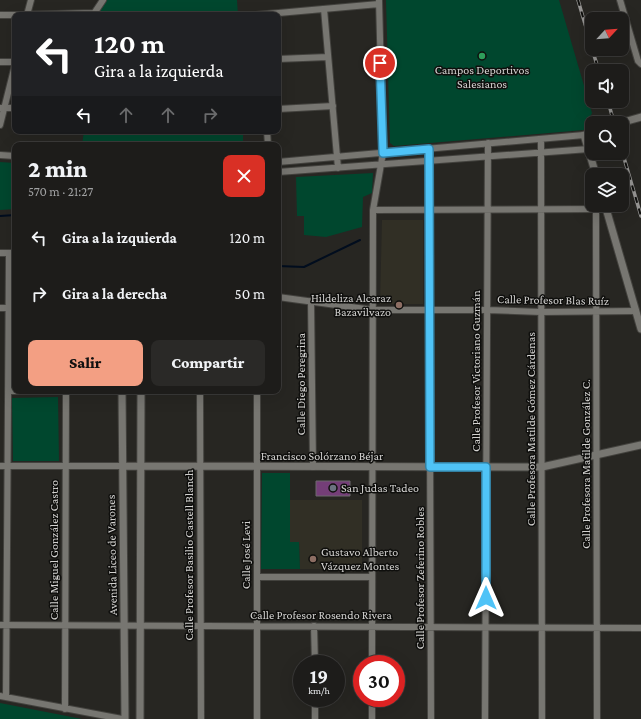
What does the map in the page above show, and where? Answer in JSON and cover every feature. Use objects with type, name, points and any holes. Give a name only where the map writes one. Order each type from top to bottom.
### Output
[{"type":"street","points":[[28,12],[31,0]]},
{"type":"street","points":[[95,12],[104,0]]},
{"type":"street","points":[[620,0],[638,49],[641,64]]},
{"type":"street","points":[[281,13],[379,2],[383,153],[373,210],[372,655]]},
{"type":"street","points":[[324,9],[338,168]]},
{"type":"street","points":[[0,15],[12,15]]},
{"type":"street","points":[[281,59],[328,57]]},
{"type":"street","points":[[0,62],[12,62]]},
{"type":"street","points":[[0,126],[2,108],[12,75]]},
{"type":"street","points":[[281,109],[332,106]]},
{"type":"street","points":[[629,120],[641,117]]},
{"type":"street","points":[[281,162],[585,135]]},
{"type":"street","name":"Calle Profesora Matilde Gómez Cárdenas","points":[[541,139],[542,719]]},
{"type":"street","name":"Calle Profesor Victoriano Guzmán","points":[[485,719],[488,144]]},
{"type":"street","points":[[281,172],[541,153],[585,148]]},
{"type":"street","name":"Calle Profesor Zeferino Robles","points":[[429,149],[432,719]]},
{"type":"street","points":[[0,155],[12,156]]},
{"type":"street","points":[[373,210],[429,211],[585,209]]},
{"type":"street","name":"Calle Profesora Matilde González C.","points":[[596,212],[597,719]]},
{"type":"street","points":[[606,212],[641,329]]},
{"type":"street","points":[[0,252],[12,253],[12,308],[8,391],[8,466],[3,625],[3,697],[123,719]]},
{"type":"street","name":"Calle Profesor Blas Ruíz","points":[[281,296],[373,310],[429,309],[541,312],[636,311]]},
{"type":"street","name":"Calle Diego Peregrina","points":[[311,301],[313,467]]},
{"type":"street","points":[[0,308],[12,308]]},
{"type":"street","name":"Calle Miguel González Castro","points":[[65,709],[66,394]]},
{"type":"street","name":"Avenida Liceo de Varones","points":[[122,394],[124,626],[123,719]]},
{"type":"street","points":[[140,719],[141,394]]},
{"type":"street","name":"Calle Profesor Basilio Castell Blanch","points":[[200,394],[201,719]]},
{"type":"street","name":"Calle José Levi","points":[[257,394],[257,719]]},
{"type":"street","name":"Francisco Solórzano Béjar","points":[[0,466],[542,467],[641,445]]},
{"type":"street","points":[[257,576],[372,577]]},
{"type":"street","name":"Calle Profesor Rosendo Rivera","points":[[3,625],[641,628]]},
{"type":"street","points":[[314,626],[314,655]]},
{"type":"street","points":[[315,707],[315,719]]},
{"type":"street","points":[[372,707],[372,719]]},
{"type":"shaded area","points":[[382,220],[423,220],[423,304],[380,304]]},
{"type":"shaded area","points":[[290,500],[362,500],[362,569],[300,569],[299,542],[290,542]]},
{"type":"green space","points":[[100,0],[237,0],[238,12],[98,12]]},
{"type":"green space","name":"Campos Deportivos Salesianos","points":[[386,0],[559,0],[585,89],[585,108],[591,108],[592,113],[591,116],[585,116],[584,130],[394,146],[390,143]]},
{"type":"green space","points":[[84,134],[243,134],[243,142],[82,142]]},
{"type":"green space","points":[[0,162],[12,163],[12,209],[0,210]]},
{"type":"green space","points":[[373,173],[372,193],[363,197],[362,227],[326,237],[304,235],[304,216],[297,216],[296,177]]},
{"type":"green space","points":[[58,397],[59,461],[13,461],[12,398]]},
{"type":"green space","points":[[262,473],[290,473],[290,542],[299,542],[300,569],[261,569]]},
{"type":"green space","points":[[0,703],[82,719],[0,719]]},
{"type":"building","name":"San Judas Tadeo","points":[[316,481],[350,481],[350,496],[316,496]]},
{"type":"waterway","points":[[0,216],[12,215]]},
{"type":"waterway","points":[[281,266],[304,267],[360,240]]},
{"type":"railway","points":[[578,0],[585,24]]},
{"type":"railway","points":[[594,56],[597,64]]},
{"type":"railway","points":[[610,108],[612,116]]},
{"type":"railway","points":[[625,160],[641,216]]},
{"type":"place","name":"Campos Deportivos Salesianos","points":[[482,56]]},
{"type":"place","name":"Hildeliza Alcaraz Bazavilvazo","points":[[399,305]]},
{"type":"place","name":"San Judas Tadeo","points":[[333,488]]},
{"type":"place","name":"Gustavo Alberto Vázquez Montes","points":[[313,559]]},
{"type":"route","points":[[380,63],[383,153],[429,149],[430,467],[486,467],[486,598]]}]
